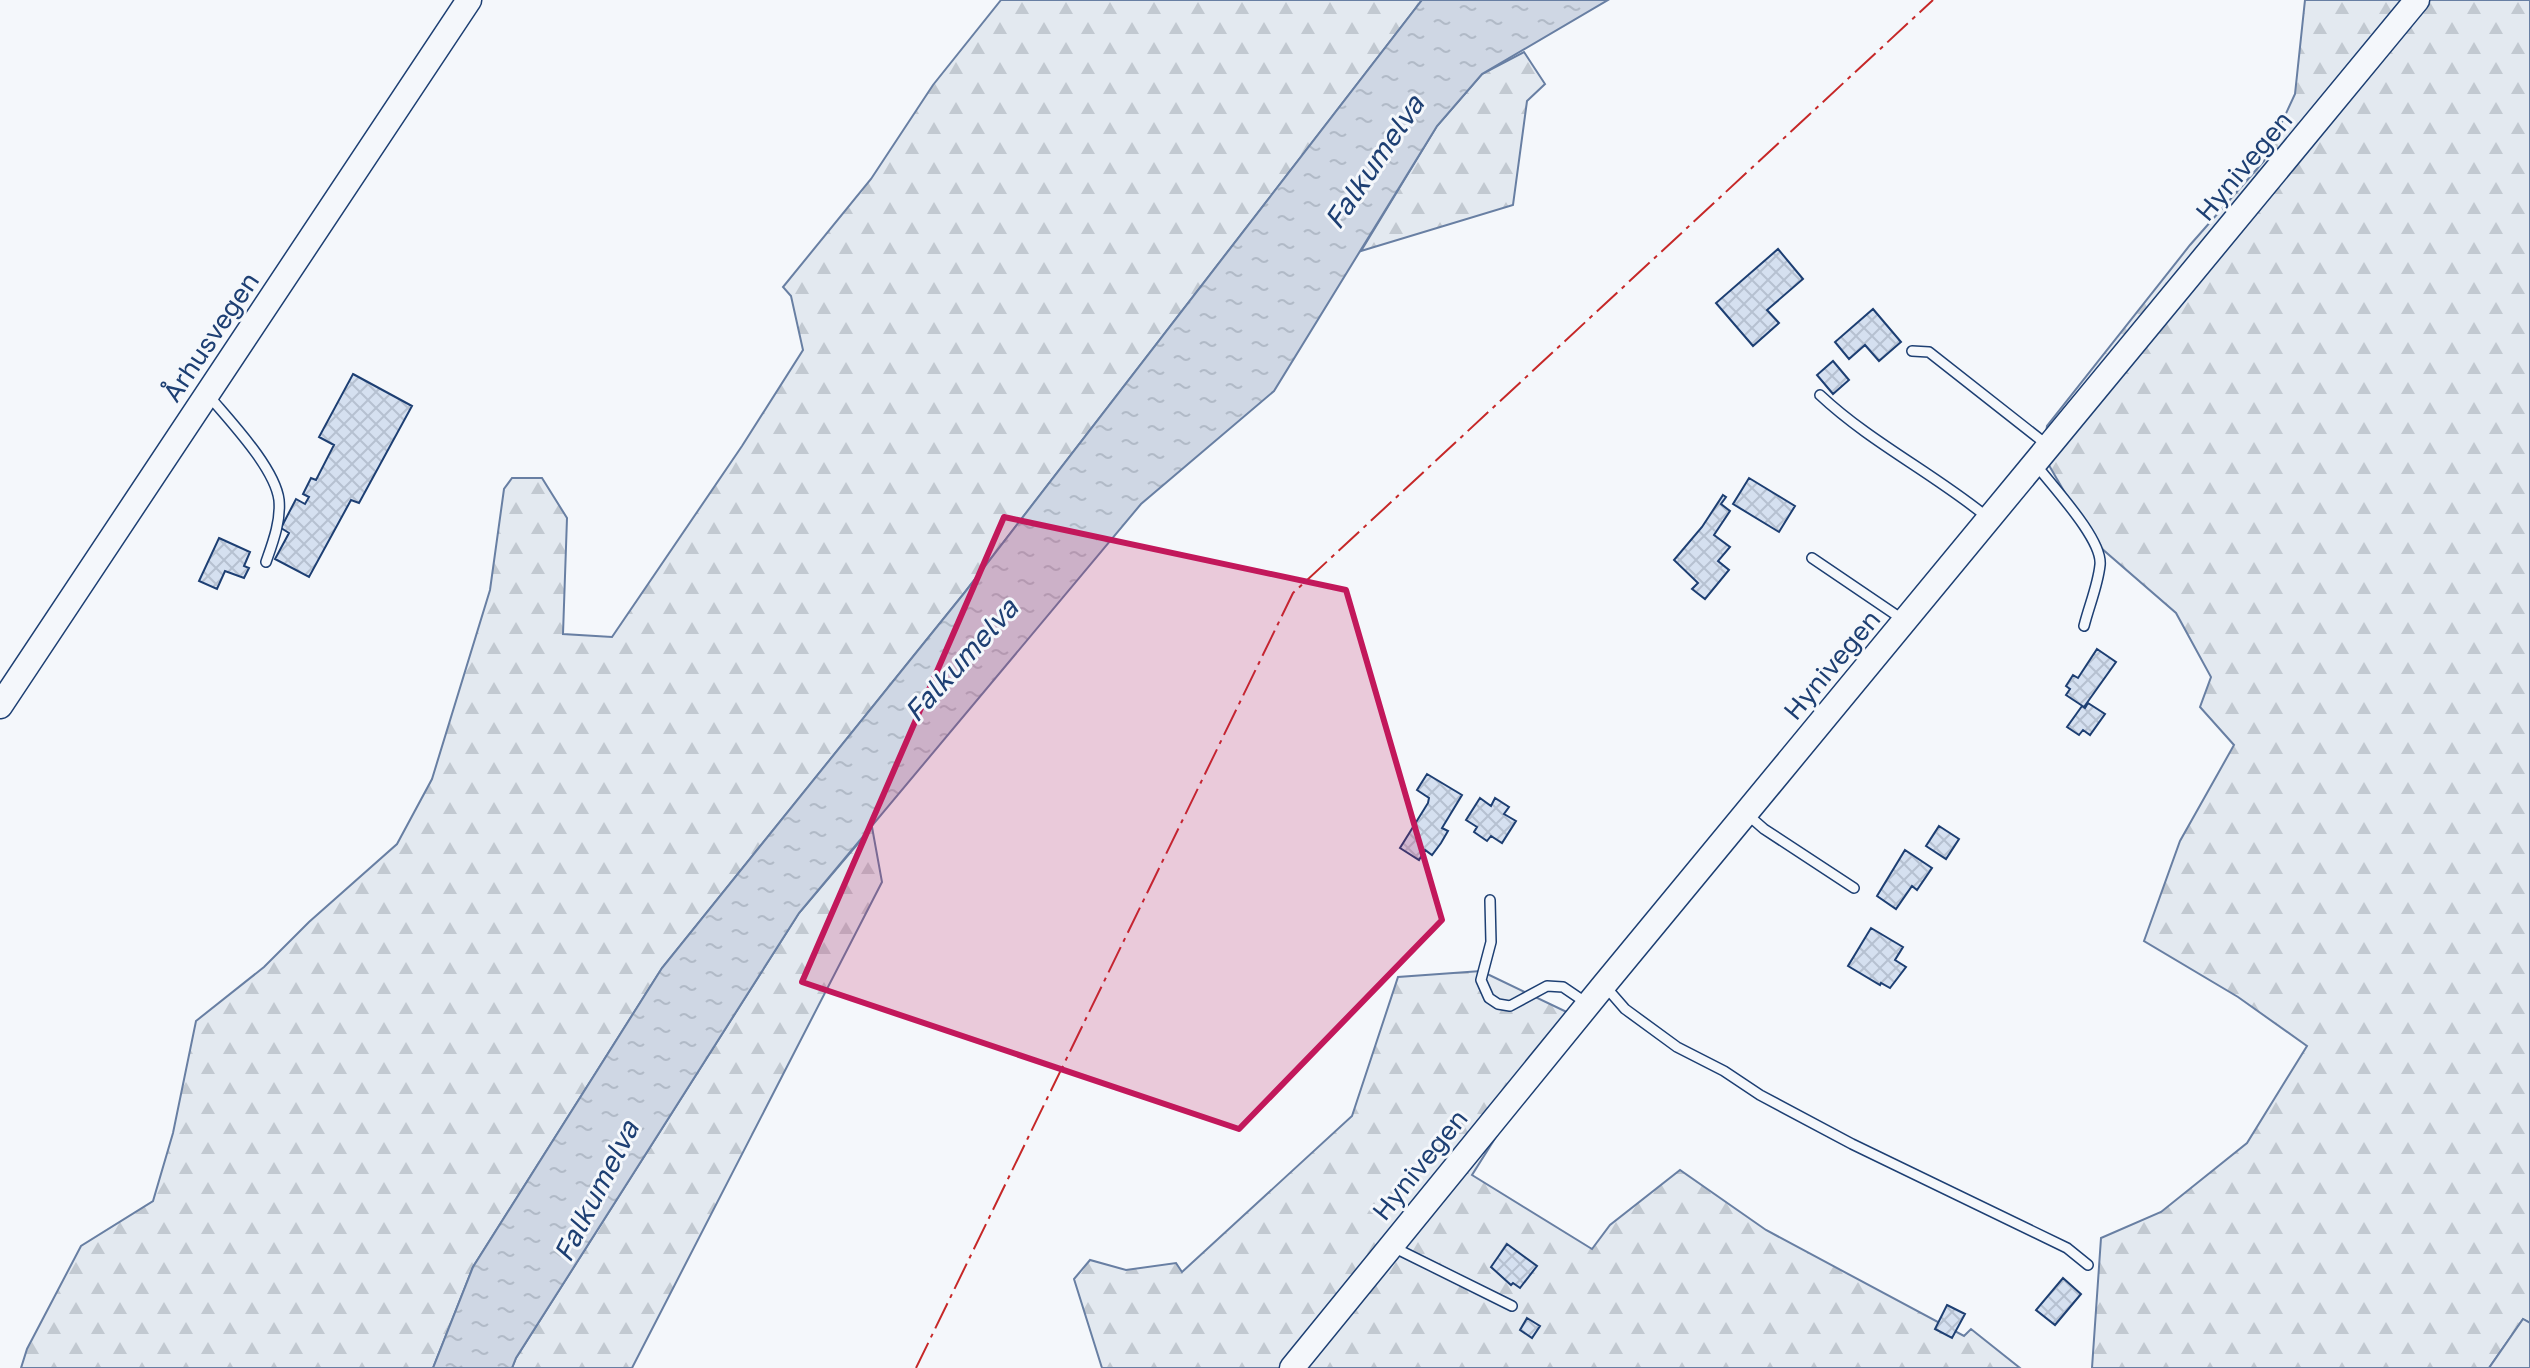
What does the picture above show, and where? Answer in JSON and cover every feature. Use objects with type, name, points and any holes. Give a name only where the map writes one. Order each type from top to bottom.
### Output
[{"type":"main road","name":"Århusvegen","points":[[0,706],[469,0]]},
{"type":"main road","name":"Hynivegen","points":[[1292,1368],[1588,1004],[2417,0]]},
{"type":"lane","points":[[1912,351],[1929,352],[2042,455],[2100,553],[2100,565],[2084,626]]},
{"type":"lane","points":[[207,393],[261,462],[274,484],[279,499],[279,517],[266,562]]},
{"type":"lane","points":[[1820,395],[1848,420],[1927,472],[1989,519]]},
{"type":"lane","points":[[1812,558],[1905,621]]},
{"type":"lane","points":[[1746,813],[1764,829],[1854,888]]},
{"type":"lane","points":[[1490,900],[1491,942],[1481,980],[1489,998],[1498,1004],[1510,1006],[1547,986],[1563,987],[1588,1004]]},
{"type":"lane","points":[[1604,985],[1625,1009],[1677,1047],[1852,1144],[2067,1248],[2088,1265]]},
{"type":"lane","points":[[1390,1246],[1512,1306]]},
{"type":"highlighted area","points":[[1004,517],[1346,590],[1442,920],[1239,1129],[802,982]]},
{"type":"green space","points":[[1001,0],[1422,0],[965,592],[662,968],[473,1267],[433,1368],[21,1368],[27,1349],[81,1246],[153,1201],[173,1133],[196,1021],[264,967],[309,922],[397,844],[432,779],[490,590],[504,489],[512,478],[542,478],[567,518],[563,634],[612,637],[742,446],[803,350],[791,296],[783,287],[871,179],[933,85]]},
{"type":"green space","points":[[2305,0],[2530,0],[2530,1323],[2523,1319],[2489,1368],[2092,1368],[2101,1238],[2161,1212],[2247,1143],[2307,1046],[2238,997],[2144,941],[2180,841],[2234,745],[2200,707],[2211,677],[2176,613],[2093,541],[2043,455],[2047,426],[2190,245],[2264,161],[2295,94]]},
{"type":"green space","points":[[1524,52],[1545,84],[1527,101],[1513,205],[1361,251],[1437,126],[1482,74]]},
{"type":"green space","points":[[872,827],[882,882],[632,1368],[512,1368],[799,913]]},
{"type":"green space","points":[[1481,971],[1573,1015],[1472,1175],[1592,1249],[1610,1225],[1680,1170],[1766,1230],[1964,1336],[1971,1329],[2020,1368],[1102,1368],[1074,1279],[1090,1260],[1126,1270],[1176,1263],[1182,1272],[1352,1116],[1398,977]]},
{"type":"green space","points":[[2523,1319],[2530,1323],[2530,1368],[2489,1368]]},
{"type":"water","name":"Falkumelva","points":[[1422,0],[1608,0],[1482,74],[1437,126],[1274,391],[1141,504],[799,913],[512,1368],[433,1368],[473,1267],[662,968],[965,592]]},
{"type":"building","points":[[1778,249],[1803,279],[1767,310],[1779,323],[1753,346],[1716,303]]},
{"type":"building","points":[[1873,309],[1901,342],[1879,361],[1865,345],[1849,359],[1835,342]]},
{"type":"building","points":[[1833,361],[1849,380],[1833,394],[1817,375]]},
{"type":"building","points":[[353,374],[412,406],[359,503],[351,500],[309,577],[275,559],[289,533],[281,528],[296,499],[305,504],[309,497],[303,494],[311,478],[316,480],[334,445],[319,437]]},
{"type":"building","points":[[1749,478],[1795,506],[1779,532],[1733,504]]},
{"type":"building","points":[[1723,495],[1726,497],[1721,504],[1730,511],[1714,535],[1730,547],[1718,561],[1729,570],[1705,599],[1692,589],[1698,583],[1674,560],[1702,527]]},
{"type":"building","points":[[219,538],[250,552],[244,566],[249,568],[244,578],[225,571],[217,589],[199,581]]},
{"type":"building","points":[[2097,649],[2116,662],[2084,707],[2066,695],[2070,689],[2066,686],[2073,675],[2078,678]]},
{"type":"building","points":[[2088,703],[2105,714],[2090,735],[2083,730],[2079,735],[2067,727],[2082,706],[2085,708]]},
{"type":"building","points":[[1427,774],[1462,795],[1442,828],[1448,831],[1441,843],[1432,855],[1425,850],[1419,860],[1400,848],[1428,803],[1429,798],[1417,790]]},
{"type":"building","points":[[1480,798],[1491,806],[1495,798],[1509,807],[1504,814],[1516,821],[1502,843],[1491,836],[1487,841],[1474,832],[1477,827],[1466,820]]},
{"type":"building","points":[[1939,826],[1959,839],[1946,859],[1926,846]]},
{"type":"building","points":[[1905,850],[1932,868],[1917,890],[1912,886],[1896,909],[1877,896]]},
{"type":"building","points":[[1871,928],[1903,947],[1895,960],[1906,967],[1890,988],[1848,966]]},
{"type":"building","points":[[1507,1244],[1537,1266],[1520,1288],[1513,1283],[1511,1285],[1491,1267]]},
{"type":"building","points":[[2063,1278],[2081,1294],[2055,1325],[2036,1310]]},
{"type":"building","points":[[1947,1305],[1965,1314],[1952,1338],[1935,1329]]},
{"type":"building","points":[[1527,1318],[1540,1326],[1532,1338],[1520,1330]]},
{"type":"power","points":[[916,1368],[1293,593],[1933,0]]}]
